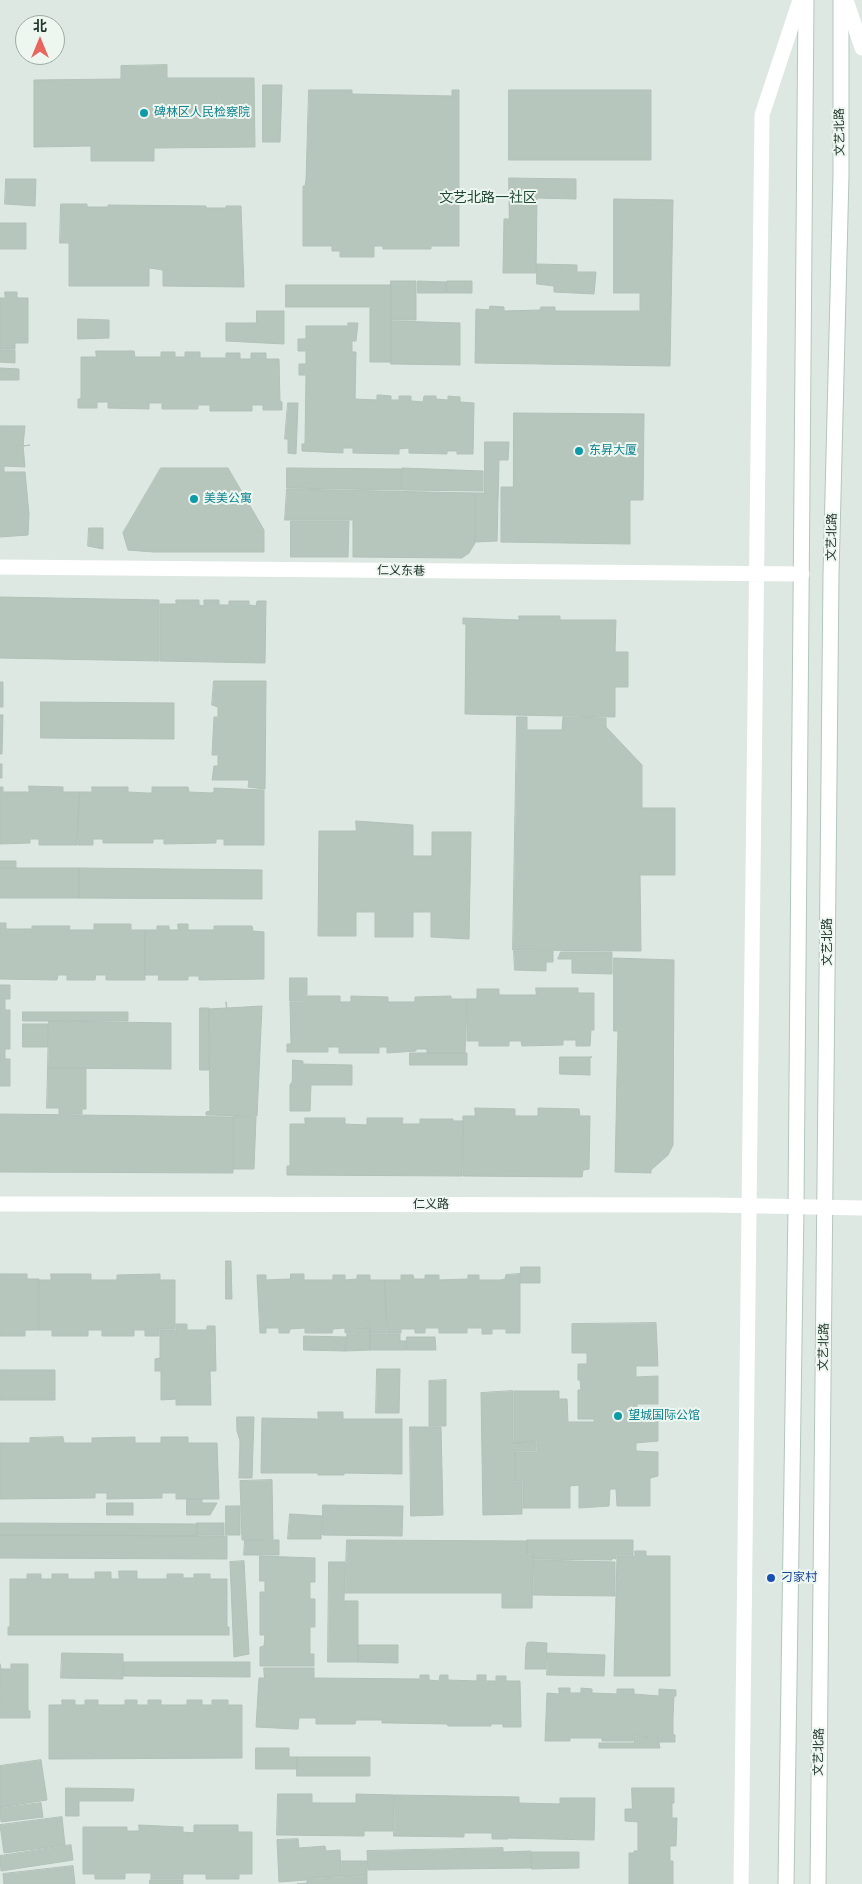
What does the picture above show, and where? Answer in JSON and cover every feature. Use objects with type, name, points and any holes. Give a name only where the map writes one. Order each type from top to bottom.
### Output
[{"type":"main road","points":[[741,1884],[762,115],[800,0]]},
{"type":"main road","points":[[786,1884],[796,1206],[806,0]]},
{"type":"main road","name":"文艺北路","points":[[818,1884],[831,585],[841,175],[841,0]]},
{"type":"main road","points":[[846,0],[862,48]]},
{"type":"main road","name":"仁义东巷","points":[[0,567],[802,574]]},
{"type":"main road","name":"仁义路","points":[[0,1204],[796,1206],[862,1208]]},
{"type":"building","name":"碑林区人民检察院","points":[[167,65],[167,78],[254,78],[255,147],[154,148],[154,161],[91,161],[91,146],[34,147],[34,80],[121,79],[121,66]]},
{"type":"building","points":[[263,85],[282,85],[280,142],[263,142]]},
{"type":"building","points":[[309,90],[352,90],[352,94],[452,96],[452,90],[459,90],[459,246],[431,246],[431,249],[383,249],[383,246],[374,246],[374,257],[340,257],[340,251],[332,251],[332,246],[303,246],[303,186],[305,186],[306,180]]},
{"type":"building","points":[[509,90],[651,90],[651,160],[509,160]]},
{"type":"building","points":[[509,178],[576,179],[576,199],[537,198],[536,273],[503,273],[504,219],[509,219]]},
{"type":"building","points":[[6,179],[36,179],[35,206],[5,204]]},
{"type":"building","points":[[614,199],[673,200],[670,366],[475,363],[476,309],[489,310],[490,306],[504,307],[504,311],[540,310],[541,307],[555,307],[555,311],[640,311],[640,293],[614,293]]},
{"type":"building","points":[[61,204],[87,204],[87,207],[108,207],[108,205],[226,208],[226,206],[241,206],[244,287],[163,286],[163,270],[149,268],[149,286],[69,286],[69,243],[60,243]]},
{"type":"building","points":[[0,223],[26,223],[26,249],[0,249]]},
{"type":"building","points":[[537,264],[577,265],[577,272],[596,272],[594,294],[554,292],[554,286],[537,284]]},
{"type":"building","points":[[391,281],[416,281],[416,320],[391,320]]},
{"type":"building","points":[[418,281],[446,282],[446,293],[418,293]]},
{"type":"building","points":[[447,281],[472,281],[472,293],[447,293]]},
{"type":"building","points":[[286,285],[391,285],[391,362],[370,362],[370,307],[286,307]]},
{"type":"building","points":[[5,292],[17,292],[17,298],[28,298],[28,343],[15,343],[15,349],[0,349],[0,298],[5,298]]},
{"type":"building","points":[[257,311],[284,311],[284,344],[226,341],[226,323],[256,323]]},
{"type":"building","points":[[78,319],[109,320],[109,338],[78,339]]},
{"type":"building","points":[[391,321],[460,323],[460,365],[391,364]]},
{"type":"building","points":[[348,323],[358,323],[356,341],[352,341],[352,352],[356,352],[355,399],[377,400],[377,395],[380,395],[391,396],[391,400],[399,400],[399,396],[411,396],[411,401],[423,402],[424,396],[436,396],[436,399],[448,400],[448,396],[460,397],[460,402],[474,403],[473,454],[457,454],[457,451],[447,451],[447,454],[409,453],[409,448],[399,449],[399,454],[353,453],[353,448],[343,448],[343,453],[302,451],[302,444],[305,444],[306,375],[299,375],[299,364],[306,364],[306,351],[298,351],[298,339],[306,339],[306,326],[348,326]]},
{"type":"building","points":[[0,350],[15,350],[15,363],[0,362]]},
{"type":"building","points":[[96,351],[134,351],[135,357],[161,357],[161,352],[175,352],[175,357],[185,357],[185,352],[200,352],[200,358],[226,358],[226,353],[240,353],[240,359],[251,359],[251,353],[266,353],[266,359],[279,359],[282,410],[263,410],[263,405],[252,405],[252,411],[210,411],[210,405],[198,405],[198,409],[162,409],[162,403],[149,403],[149,409],[108,408],[108,402],[97,402],[97,408],[78,408],[78,399],[81,399],[81,357],[96,357]]},
{"type":"building","points":[[0,368],[19,369],[19,380],[0,380]]},
{"type":"building","points":[[288,403],[298,403],[296,454],[288,453],[288,439],[285,439]]},
{"type":"building","name":"东昇大厦","points":[[514,413],[644,414],[643,500],[630,500],[630,544],[501,542],[501,487],[513,487]]},
{"type":"building","points":[[0,426],[25,426],[23,446],[25,467],[4,466],[4,472],[25,472],[29,514],[28,535],[0,537]]},
{"type":"building","points":[[485,442],[509,442],[508,460],[499,460],[497,541],[475,542],[475,493],[484,493]]},
{"type":"building","name":"美美公寓","points":[[161,468],[228,468],[264,530],[264,552],[153,552],[128,550],[123,533]]},
{"type":"building","points":[[287,468],[401,469],[401,490],[287,488]]},
{"type":"building","points":[[402,468],[483,471],[483,491],[402,490]]},
{"type":"building","points":[[287,489],[475,493],[475,543],[469,553],[462,558],[353,557],[353,520],[285,520]]},
{"type":"building","points":[[291,521],[349,521],[348,557],[291,557]]},
{"type":"building","points":[[89,528],[103,528],[103,549],[88,546]]},
{"type":"building","points":[[0,597],[159,600],[159,661],[0,658]]},
{"type":"building","points":[[176,600],[199,600],[199,605],[204,606],[204,600],[219,600],[219,605],[229,605],[229,601],[249,601],[249,605],[256,606],[257,601],[266,601],[265,663],[160,661],[160,604],[176,604]]},
{"type":"building","points":[[519,616],[560,616],[560,620],[616,620],[615,652],[628,652],[628,687],[615,687],[615,717],[465,714],[466,624],[463,624],[463,618],[519,620]]},
{"type":"building","points":[[214,681],[266,681],[265,789],[248,787],[249,780],[212,780],[214,766],[218,766],[218,755],[212,755],[214,717],[218,717],[218,707],[212,705]]},
{"type":"building","points":[[0,682],[3,682],[3,707],[0,707]]},
{"type":"building","points":[[41,702],[174,703],[174,739],[41,738]]},
{"type":"building","points":[[0,715],[3,715],[2,754],[0,754]]},
{"type":"building","points":[[517,717],[527,717],[527,730],[562,730],[563,717],[606,718],[606,727],[642,765],[642,808],[675,808],[675,875],[640,875],[641,951],[513,950]]},
{"type":"building","points":[[0,764],[2,764],[2,778],[0,778]]},
{"type":"building","points":[[29,786],[63,787],[63,792],[79,792],[77,845],[39,845],[39,839],[30,839],[30,843],[0,844],[0,787],[3,787],[3,792],[29,792]]},
{"type":"building","points":[[92,787],[128,787],[128,792],[148,793],[152,793],[152,787],[188,787],[189,792],[211,793],[214,792],[214,788],[264,790],[264,845],[224,845],[224,839],[216,839],[216,843],[164,844],[164,839],[153,839],[153,843],[103,843],[103,839],[93,839],[93,845],[78,845],[79,792],[92,792]]},
{"type":"building","points":[[356,821],[413,825],[413,856],[432,856],[432,832],[471,832],[469,939],[431,937],[431,912],[413,912],[413,937],[375,937],[375,912],[356,912],[356,936],[318,936],[319,831],[356,831]]},
{"type":"building","points":[[0,861],[16,861],[16,868],[0,868]]},
{"type":"building","points":[[0,868],[79,868],[79,898],[0,898]]},
{"type":"building","points":[[79,868],[262,870],[262,899],[79,898]]},
{"type":"building","points":[[0,923],[6,923],[6,929],[32,929],[32,926],[70,926],[69,930],[94,930],[94,924],[131,924],[131,930],[145,930],[145,980],[106,980],[106,975],[96,975],[95,980],[67,980],[67,975],[58,975],[57,980],[0,979]]},
{"type":"building","points":[[178,924],[188,924],[188,930],[214,930],[214,926],[252,926],[253,931],[264,932],[264,979],[199,980],[199,976],[188,976],[188,980],[158,980],[159,975],[145,975],[145,930],[157,930],[157,926],[169,926],[169,930],[178,930]]},
{"type":"building","points":[[514,951],[553,951],[553,962],[546,962],[546,971],[515,970]]},
{"type":"building","points":[[561,952],[612,952],[612,974],[572,973],[572,959],[558,959]]},
{"type":"building","points":[[614,958],[674,960],[673,1145],[668,1155],[651,1170],[651,1173],[615,1172],[618,1031],[614,1031]]},
{"type":"building","points":[[290,978],[307,978],[307,995],[302,995],[302,1001],[290,1001]]},
{"type":"building","points":[[0,985],[10,985],[10,999],[5,999],[5,1010],[10,1010],[10,1049],[5,1049],[5,1059],[10,1059],[10,1086],[0,1086]]},
{"type":"building","points":[[536,988],[578,988],[578,993],[594,993],[594,1030],[591,1030],[590,1046],[576,1046],[576,1040],[563,1040],[563,1045],[522,1046],[521,1041],[509,1041],[509,1046],[479,1046],[479,1041],[467,1041],[467,999],[477,999],[477,989],[499,989],[499,995],[536,995]]},
{"type":"building","points":[[303,996],[340,996],[340,1002],[351,1002],[351,996],[388,997],[388,1002],[415,1002],[415,997],[451,996],[451,999],[467,999],[465,1053],[427,1053],[427,1049],[416,1049],[416,1051],[387,1053],[387,1047],[379,1047],[379,1053],[339,1053],[339,1047],[328,1047],[328,1052],[287,1052],[287,1044],[291,1044],[290,1002],[303,1002]]},
{"type":"building","points":[[226,1002],[227,1008],[262,1006],[257,1116],[206,1115],[206,1112],[210,1111],[209,1009],[226,1008]]},
{"type":"building","points":[[200,1008],[209,1008],[209,1070],[200,1070]]},
{"type":"building","points":[[23,1012],[128,1012],[128,1021],[23,1021]]},
{"type":"building","points":[[49,1021],[171,1023],[171,1069],[48,1068]]},
{"type":"building","points":[[23,1024],[48,1024],[48,1047],[23,1047]]},
{"type":"building","points":[[410,1053],[467,1053],[467,1065],[410,1065]]},
{"type":"building","points":[[560,1057],[590,1057],[590,1075],[560,1074]]},
{"type":"building","points":[[293,1060],[303,1061],[303,1064],[352,1065],[352,1085],[311,1085],[310,1111],[290,1111],[290,1085],[292,1082]]},
{"type":"building","points":[[48,1068],[86,1068],[86,1109],[82,1109],[82,1114],[59,1114],[59,1108],[47,1108]]},
{"type":"building","points":[[475,1108],[515,1109],[515,1116],[538,1116],[538,1108],[579,1109],[580,1116],[590,1116],[589,1169],[583,1170],[582,1177],[463,1176],[463,1116],[475,1116]]},
{"type":"building","points":[[0,1114],[233,1117],[233,1173],[0,1172]]},
{"type":"building","points":[[234,1116],[256,1117],[254,1169],[234,1169]]},
{"type":"building","points":[[305,1118],[345,1118],[345,1124],[367,1125],[367,1118],[403,1118],[402,1124],[420,1124],[420,1119],[453,1119],[453,1121],[463,1121],[462,1176],[287,1175],[287,1166],[290,1166],[290,1124],[305,1124]]},
{"type":"building","points":[[226,1261],[231,1261],[232,1299],[226,1299]]},
{"type":"building","points":[[521,1267],[540,1267],[540,1283],[521,1283]]},
{"type":"building","points":[[0,1274],[27,1274],[27,1279],[39,1279],[39,1330],[25,1330],[25,1336],[0,1336]]},
{"type":"building","points":[[51,1274],[91,1274],[91,1280],[117,1280],[117,1275],[160,1274],[160,1280],[175,1280],[175,1329],[159,1329],[159,1336],[145,1336],[145,1330],[134,1330],[134,1336],[102,1336],[102,1330],[88,1330],[88,1336],[52,1336],[52,1330],[39,1330],[39,1280],[51,1280]]},
{"type":"building","points":[[291,1274],[304,1274],[304,1280],[333,1280],[333,1275],[345,1275],[345,1280],[357,1279],[357,1275],[370,1275],[370,1280],[385,1280],[386,1333],[370,1333],[370,1328],[355,1329],[355,1333],[345,1333],[345,1328],[333,1329],[332,1333],[305,1333],[305,1328],[290,1329],[289,1333],[279,1333],[279,1328],[266,1328],[266,1333],[260,1333],[257,1275],[266,1275],[266,1280],[290,1279]]},
{"type":"building","points":[[520,1274],[520,1333],[506,1333],[506,1329],[492,1329],[492,1334],[482,1334],[482,1328],[467,1328],[467,1333],[439,1333],[439,1328],[425,1328],[425,1333],[415,1333],[415,1329],[401,1329],[401,1333],[387,1333],[385,1280],[401,1280],[401,1275],[413,1275],[414,1279],[425,1279],[425,1275],[439,1275],[439,1280],[468,1279],[468,1275],[479,1275],[479,1280],[501,1280],[505,1279],[506,1275]]},
{"type":"building","name":"望城国际公馆","points":[[656,1323],[658,1366],[636,1366],[636,1377],[658,1376],[658,1404],[637,1404],[637,1414],[658,1414],[658,1441],[636,1443],[636,1451],[658,1452],[658,1476],[650,1478],[650,1506],[617,1506],[616,1489],[610,1489],[609,1506],[579,1508],[579,1485],[570,1486],[570,1508],[523,1508],[523,1481],[515,1481],[515,1452],[537,1452],[537,1441],[514,1443],[514,1391],[559,1391],[559,1399],[567,1399],[568,1422],[594,1422],[594,1419],[578,1419],[578,1390],[581,1390],[580,1380],[578,1380],[578,1364],[587,1364],[587,1353],[572,1353],[572,1324]]},
{"type":"building","points":[[176,1324],[187,1324],[187,1330],[207,1330],[207,1326],[215,1326],[216,1371],[210,1371],[211,1405],[176,1405],[176,1399],[161,1400],[161,1371],[155,1371],[155,1359],[160,1358],[160,1330],[176,1330]]},
{"type":"building","points":[[370,1328],[370,1350],[345,1351],[347,1334],[356,1334],[356,1330]]},
{"type":"building","points":[[370,1334],[400,1334],[400,1341],[406,1341],[406,1350],[370,1350]]},
{"type":"building","points":[[304,1336],[346,1337],[345,1351],[304,1350]]},
{"type":"building","points":[[407,1337],[435,1337],[436,1350],[407,1350]]},
{"type":"building","points":[[377,1369],[400,1369],[399,1413],[376,1413]]},
{"type":"building","points":[[0,1370],[55,1370],[55,1400],[0,1400]]},
{"type":"building","points":[[446,1380],[446,1426],[429,1426],[429,1381]]},
{"type":"building","points":[[513,1391],[513,1443],[536,1442],[536,1451],[515,1451],[515,1482],[522,1482],[522,1514],[483,1515],[481,1393]]},
{"type":"building","points":[[318,1412],[343,1412],[343,1419],[402,1419],[402,1474],[344,1473],[344,1475],[318,1475],[318,1473],[261,1473],[262,1418],[318,1419]]},
{"type":"building","points":[[237,1417],[254,1417],[252,1478],[239,1478],[240,1441],[237,1431]]},
{"type":"building","points":[[410,1427],[441,1427],[443,1515],[411,1516]]},
{"type":"building","points":[[63,1437],[64,1443],[92,1443],[92,1438],[135,1437],[135,1443],[161,1443],[161,1437],[188,1437],[188,1443],[217,1443],[219,1499],[176,1499],[176,1493],[162,1493],[162,1498],[107,1499],[107,1493],[95,1493],[95,1498],[0,1499],[0,1443],[30,1443],[30,1438]]},
{"type":"building","points":[[272,1480],[273,1539],[242,1540],[240,1481]]},
{"type":"building","points":[[187,1499],[202,1499],[202,1503],[217,1503],[210,1515],[187,1515]]},
{"type":"building","points":[[107,1503],[133,1503],[133,1515],[107,1515]]},
{"type":"building","points":[[323,1505],[403,1506],[402,1536],[323,1535]]},
{"type":"building","points":[[226,1506],[240,1506],[240,1535],[226,1535]]},
{"type":"building","points":[[290,1514],[322,1516],[321,1539],[288,1539]]},
{"type":"building","points":[[0,1523],[197,1524],[197,1536],[0,1535]]},
{"type":"building","points":[[197,1523],[224,1523],[224,1535],[197,1535]]},
{"type":"building","points":[[0,1535],[227,1536],[227,1559],[0,1558]]},
{"type":"building","points":[[245,1540],[279,1540],[279,1555],[244,1555]]},
{"type":"building","points":[[347,1540],[527,1541],[527,1555],[533,1555],[532,1608],[502,1608],[502,1593],[345,1593]]},
{"type":"building","points":[[527,1540],[633,1540],[633,1555],[616,1555],[616,1559],[612,1558],[612,1560],[533,1559],[533,1554],[527,1554]]},
{"type":"building","points":[[635,1551],[646,1551],[646,1556],[670,1556],[670,1676],[614,1676],[617,1556],[635,1556]]},
{"type":"building","points":[[260,1556],[315,1558],[315,1582],[310,1582],[310,1599],[315,1599],[315,1627],[310,1627],[310,1654],[314,1654],[314,1666],[260,1666],[260,1647],[264,1646],[265,1635],[260,1635],[260,1592],[265,1592],[265,1581],[260,1581]]},
{"type":"building","points":[[534,1560],[615,1562],[615,1596],[533,1595]]},
{"type":"building","points":[[244,1561],[249,1654],[234,1657],[230,1562]]},
{"type":"building","points":[[329,1562],[345,1562],[344,1601],[358,1601],[358,1662],[328,1662]]},
{"type":"building","points":[[119,1571],[137,1571],[137,1579],[167,1579],[167,1574],[183,1574],[183,1578],[194,1578],[194,1574],[210,1574],[210,1579],[227,1579],[227,1627],[229,1627],[229,1635],[8,1635],[8,1627],[10,1627],[10,1579],[27,1579],[27,1574],[41,1574],[41,1579],[52,1579],[52,1574],[68,1574],[68,1579],[95,1579],[95,1572],[111,1572],[111,1579],[119,1579]]},
{"type":"building","points":[[527,1643],[547,1643],[546,1669],[525,1669],[526,1647]]},
{"type":"building","points":[[358,1645],[398,1645],[398,1663],[358,1662]]},
{"type":"building","points":[[62,1653],[123,1654],[123,1679],[61,1678]]},
{"type":"building","points":[[548,1653],[605,1655],[604,1676],[547,1675]]},
{"type":"building","points":[[124,1662],[250,1662],[250,1677],[124,1676]]},
{"type":"building","points":[[0,1664],[1,1669],[11,1669],[11,1664],[28,1664],[28,1711],[30,1711],[30,1718],[0,1718]]},
{"type":"building","points":[[264,1668],[314,1668],[314,1678],[420,1679],[420,1675],[429,1675],[429,1680],[439,1681],[440,1675],[448,1675],[448,1680],[477,1681],[477,1675],[486,1675],[486,1681],[496,1681],[496,1676],[506,1676],[506,1681],[520,1681],[521,1727],[503,1727],[503,1724],[491,1724],[491,1726],[448,1726],[447,1724],[382,1723],[382,1720],[356,1720],[355,1724],[316,1724],[316,1718],[299,1718],[298,1729],[256,1727],[259,1678],[264,1678]]},
{"type":"building","points":[[559,1688],[570,1688],[570,1693],[581,1693],[581,1688],[592,1689],[592,1693],[617,1694],[617,1689],[634,1689],[634,1694],[659,1696],[659,1689],[676,1690],[673,1717],[675,1742],[658,1742],[657,1737],[633,1736],[633,1741],[602,1741],[602,1738],[570,1738],[570,1741],[545,1741],[547,1693],[559,1694]]},
{"type":"building","points":[[62,1700],[75,1700],[75,1705],[85,1705],[85,1700],[98,1700],[98,1705],[125,1705],[125,1700],[137,1700],[137,1705],[148,1705],[148,1700],[161,1700],[161,1705],[187,1705],[187,1700],[202,1700],[202,1705],[212,1705],[212,1700],[228,1700],[228,1705],[242,1705],[242,1758],[49,1759],[49,1705],[62,1705]]},
{"type":"building","points":[[634,1737],[658,1738],[660,1748],[599,1748],[599,1743],[634,1743]]},
{"type":"building","points":[[256,1748],[289,1748],[289,1757],[297,1757],[297,1769],[256,1769]]},
{"type":"building","points":[[297,1757],[370,1757],[370,1776],[297,1776]]},
{"type":"building","points":[[41,1760],[47,1800],[0,1807],[0,1766]]},
{"type":"building","points":[[66,1788],[134,1789],[133,1801],[79,1801],[79,1816],[66,1816]]},
{"type":"building","points":[[632,1788],[674,1788],[672,1818],[677,1818],[676,1846],[670,1846],[670,1861],[673,1861],[673,1884],[629,1884],[629,1853],[638,1851],[638,1822],[625,1821],[625,1809],[632,1809]]},
{"type":"building","points":[[278,1794],[312,1794],[312,1803],[356,1803],[356,1794],[394,1795],[393,1831],[364,1831],[364,1836],[277,1835]]},
{"type":"building","points":[[395,1795],[519,1797],[519,1803],[560,1804],[560,1798],[595,1798],[594,1840],[492,1839],[492,1833],[464,1833],[464,1837],[394,1836]]},
{"type":"building","points":[[41,1803],[43,1817],[1,1822],[0,1808]]},
{"type":"building","points":[[62,1817],[65,1845],[4,1853],[0,1825]]},
{"type":"building","points":[[139,1825],[183,1827],[183,1832],[194,1833],[194,1825],[238,1825],[238,1832],[252,1832],[252,1874],[239,1874],[239,1879],[206,1879],[206,1874],[183,1874],[183,1879],[151,1879],[151,1873],[125,1873],[125,1879],[95,1879],[95,1874],[83,1874],[83,1827],[127,1827],[127,1831],[139,1831]]},
{"type":"building","points":[[298,1839],[299,1848],[325,1846],[326,1851],[340,1850],[341,1876],[279,1882],[277,1840]]},
{"type":"building","points":[[71,1845],[73,1860],[1,1871],[0,1856]]},
{"type":"building","points":[[503,1848],[503,1852],[531,1851],[531,1868],[368,1870],[367,1851]]},
{"type":"building","points":[[532,1852],[579,1852],[579,1868],[532,1869]]},
{"type":"building","points":[[341,1861],[367,1861],[367,1875],[342,1876]]},
{"type":"building","points":[[73,1866],[75,1884],[4,1884],[3,1874]]},
{"type":"building","points":[[367,1876],[367,1884],[297,1884],[307,1883],[307,1879]]},
{"type":"building","points":[[150,1880],[183,1880],[183,1884],[150,1884]]},
{"type":"place","name":"碑林区人民检察院","points":[[144,113]]},
{"type":"place","name":"东昇大厦","points":[[579,451]]},
{"type":"place","name":"美美公寓","points":[[194,499]]},
{"type":"place","name":"望城国际公馆","points":[[618,1416]]},
{"type":"place","name":"刁家村","points":[[771,1578]]},
{"type":"district","name":"文艺北路一社区","points":[[488,198]]}]
